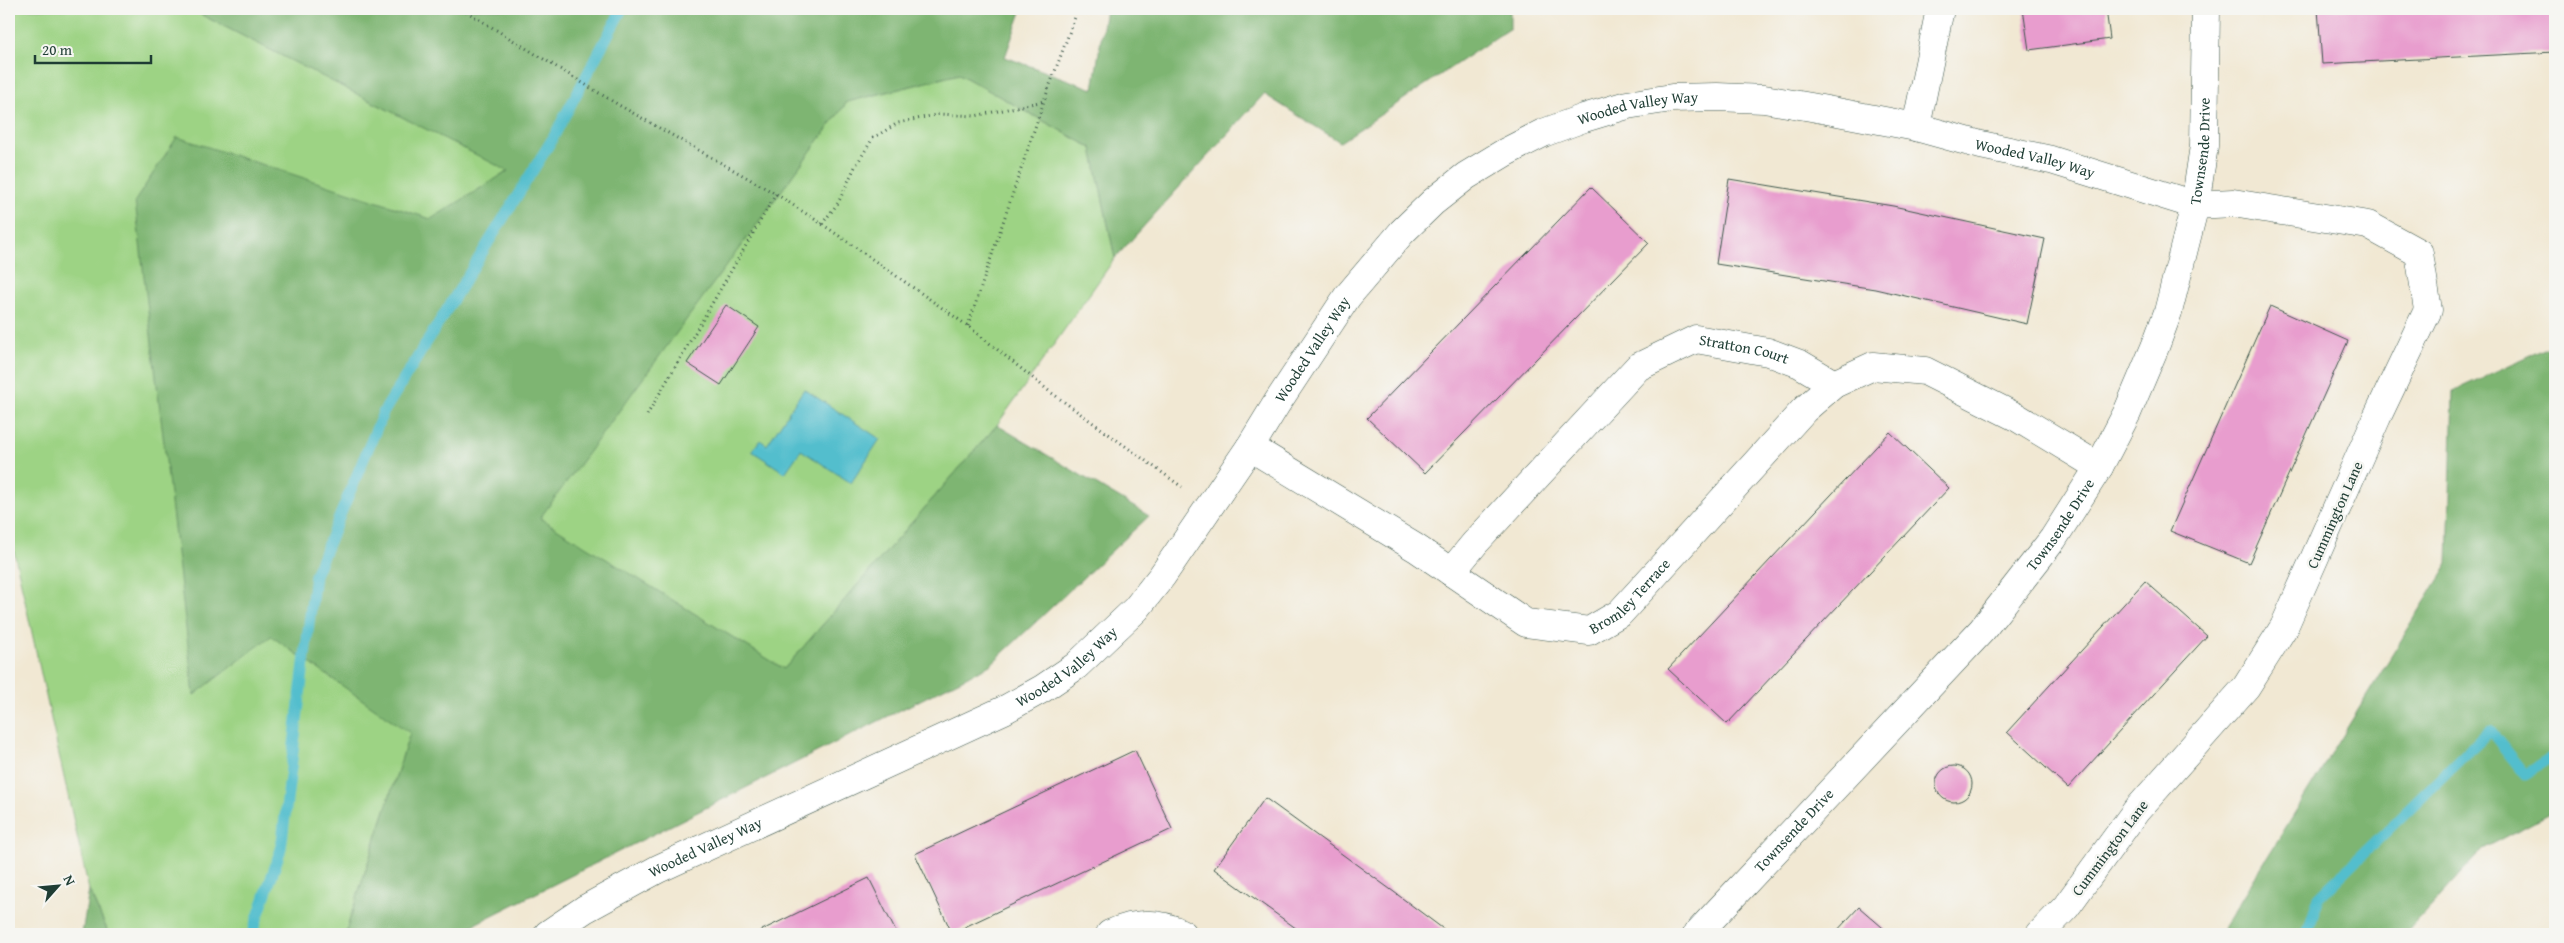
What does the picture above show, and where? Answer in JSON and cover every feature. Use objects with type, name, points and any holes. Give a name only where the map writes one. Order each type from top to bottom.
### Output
[{"type":"street","points":[[1916,127],[1940,9]]},
{"type":"street","name":"Townsende Drive","points":[[1697,934],[1982,630],[2053,539],[2099,467],[2126,413],[2164,321],[2194,206],[2204,146],[2206,9]]},
{"type":"street","name":"Wooded Valley Way","points":[[548,934],[592,905],[658,869],[996,713],[1042,689],[1076,666],[1136,609],[1162,576],[1250,447],[1347,297],[1402,232],[1433,202],[1466,176],[1504,153],[1543,133],[1627,105],[1672,98],[1717,97],[1774,101],[1916,127],[1972,143],[2051,160],[2194,206]]},
{"type":"street","name":"Cummington Lane","points":[[2040,934],[2066,907],[2136,811],[2174,765],[2229,707],[2267,657],[2284,627],[2377,417],[2405,362],[2428,310],[2419,253],[2368,225],[2233,203],[2194,206]]},
{"type":"street","name":"Stratton Court","points":[[1451,572],[1475,543],[1638,367],[1696,339],[1768,352],[1800,364],[1834,384]]},
{"type":"street","points":[[1834,384],[1873,366],[1925,371],[2018,418],[2099,467]]},
{"type":"street","name":"Bromley Terrace","points":[[1250,447],[1305,478],[1526,623],[1589,630],[1620,613],[1804,410],[1834,384]]},
{"type":"street","points":[[1110,934],[1122,928],[1146,924],[1170,927],[1183,934]]},
{"type":"path","points":[[462,9],[617,104],[776,194],[822,224],[968,326],[1049,391],[1209,506]]},
{"type":"path","points":[[968,326],[1044,101],[1078,9]]},
{"type":"path","points":[[822,224],[838,203],[855,168],[873,138],[898,123],[940,114],[975,116],[1044,101]]},
{"type":"path","points":[[647,415],[776,194]]},
{"type":"green space","points":[[9,9],[190,9],[509,171],[410,733],[345,934],[109,934],[89,890],[9,529]]},
{"type":"green space","points":[[190,9],[1022,9],[1005,57],[1093,89],[1106,9],[1510,9],[1510,28],[1340,142],[1264,94],[1115,258],[1092,148],[959,74],[847,102],[540,518],[784,669],[997,425],[1149,516],[990,665],[455,934],[345,934],[410,733],[271,636],[194,695],[135,201],[177,137],[431,219],[508,171]]},
{"type":"green space","points":[[959,74],[1092,148],[1115,258],[997,425],[784,669],[539,518],[847,102]]},
{"type":"green space","points":[[2555,344],[2555,811],[2483,849],[2405,934],[2220,934],[2448,564],[2453,391]]},
{"type":"green space","points":[[89,890],[109,934],[82,934]]},
{"type":"water","points":[[804,389],[880,439],[851,483],[801,450],[785,473],[752,451],[760,440],[767,445]]},
{"type":"building","points":[[2023,9],[2106,9],[2110,39],[2029,50]]},
{"type":"building","points":[[2318,9],[2555,9],[2555,52],[2322,64]]},
{"type":"building","points":[[1729,179],[1893,206],[2045,239],[2027,324],[1875,289],[1716,264]]},
{"type":"building","points":[[1591,187],[1649,243],[1425,473],[1367,418]]},
{"type":"building","points":[[726,305],[759,327],[721,385],[687,363]]},
{"type":"building","points":[[2270,306],[2348,341],[2249,563],[2170,531]]},
{"type":"building","points":[[1890,432],[1949,488],[1727,724],[1668,669]]},
{"type":"building","points":[[2145,581],[2207,636],[2068,788],[2007,732]]},
{"type":"building","points":[[1135,750],[1172,829],[952,933],[915,854]]},
{"type":"building","points":[[1954,766],[1961,767],[1967,771],[1971,777],[1971,791],[1967,797],[1961,801],[1954,802],[1947,801],[1941,797],[1937,791],[1936,784],[1937,777],[1941,771],[1947,767]]},
{"type":"building","points":[[1265,798],[1450,934],[1304,934],[1214,869]]},
{"type":"building","points":[[869,878],[897,934],[753,934],[758,932]]},
{"type":"building","points":[[1859,907],[1890,934],[1834,934]]},
{"type":"waterway","points":[[252,934],[281,849],[315,575],[383,413],[553,138],[622,9]]},
{"type":"waterway","points":[[2307,934],[2319,897],[2490,730],[2525,774],[2555,755]]}]
